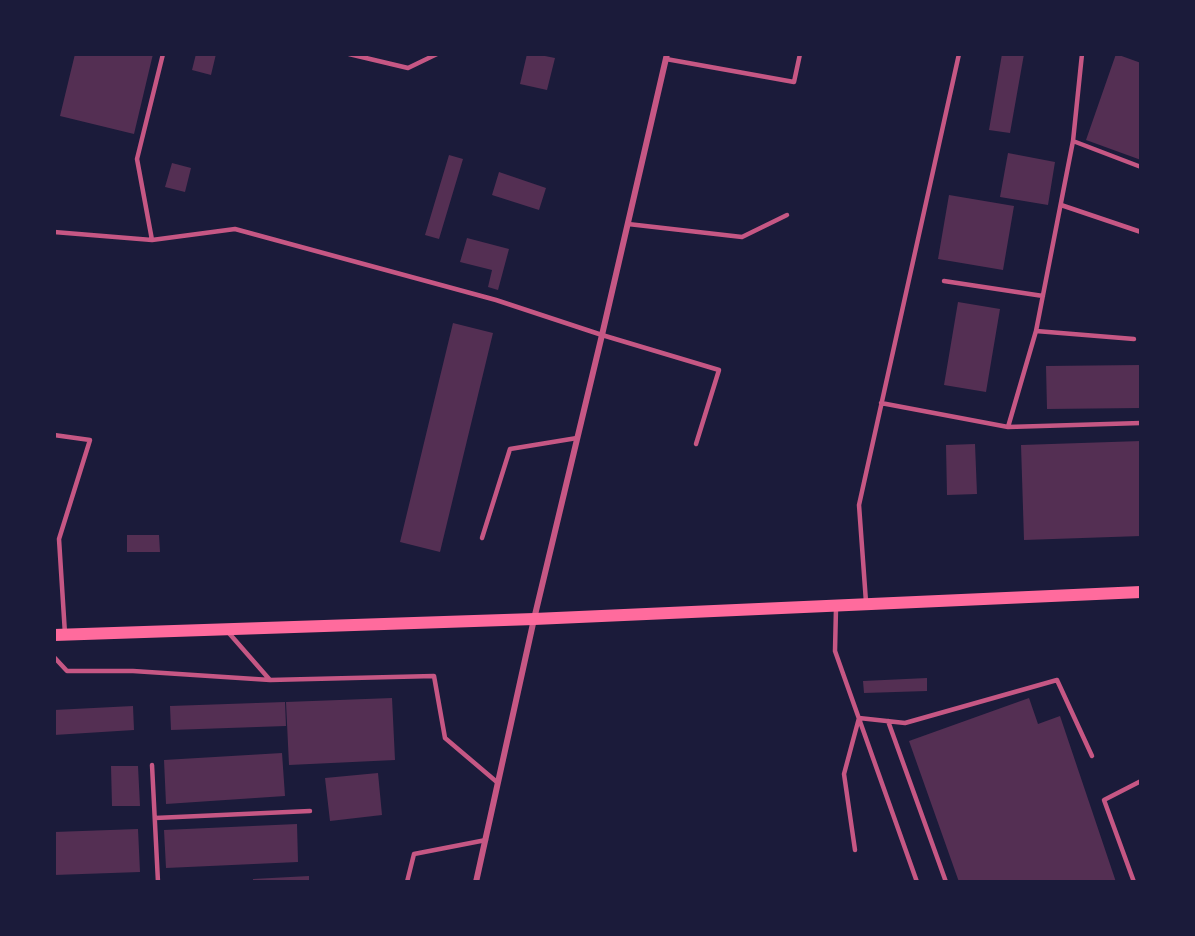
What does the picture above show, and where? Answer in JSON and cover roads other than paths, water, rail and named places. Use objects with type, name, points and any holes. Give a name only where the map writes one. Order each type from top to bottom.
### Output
[{"type":"main road","points":[[59,634],[534,619],[1141,592]]},
{"type":"street","points":[[476,882],[534,619],[666,56]]},
{"type":"lane","points":[[152,240],[138,159],[163,54]]},
{"type":"lane","points":[[349,54],[408,68],[437,54]]},
{"type":"lane","points":[[666,56],[794,82],[800,54]]},
{"type":"lane","points":[[866,604],[859,505],[959,54]]},
{"type":"lane","points":[[1008,427],[1036,331],[1043,296],[1073,141],[1082,54]]},
{"type":"lane","points":[[1073,141],[1141,167]]},
{"type":"lane","points":[[1061,205],[1141,232]]},
{"type":"lane","points":[[628,224],[742,237],[787,215]]},
{"type":"lane","points":[[54,232],[152,240],[235,229],[496,300],[719,370],[696,444]]},
{"type":"lane","points":[[944,281],[1043,296]]},
{"type":"lane","points":[[1036,331],[1134,339]]},
{"type":"lane","points":[[881,403],[1008,427],[1141,423]]},
{"type":"lane","points":[[54,435],[90,440],[58,539],[59,634]]},
{"type":"lane","points":[[482,538],[510,449],[577,438]]},
{"type":"lane","points":[[836,606],[835,651],[917,882]]},
{"type":"lane","points":[[226,629],[270,680]]},
{"type":"lane","points":[[54,657],[67,671],[133,671],[270,680],[434,676],[445,738],[498,783]]},
{"type":"lane","points":[[859,718],[905,723],[1057,680],[1092,756]]},
{"type":"lane","points":[[855,850],[844,774],[859,718]]},
{"type":"lane","points":[[888,721],[946,882]]},
{"type":"lane","points":[[152,765],[158,882]]},
{"type":"lane","points":[[1134,882],[1104,801],[1141,781]]},
{"type":"lane","points":[[155,818],[310,811]]},
{"type":"lane","points":[[407,882],[414,854],[486,840]]}]
